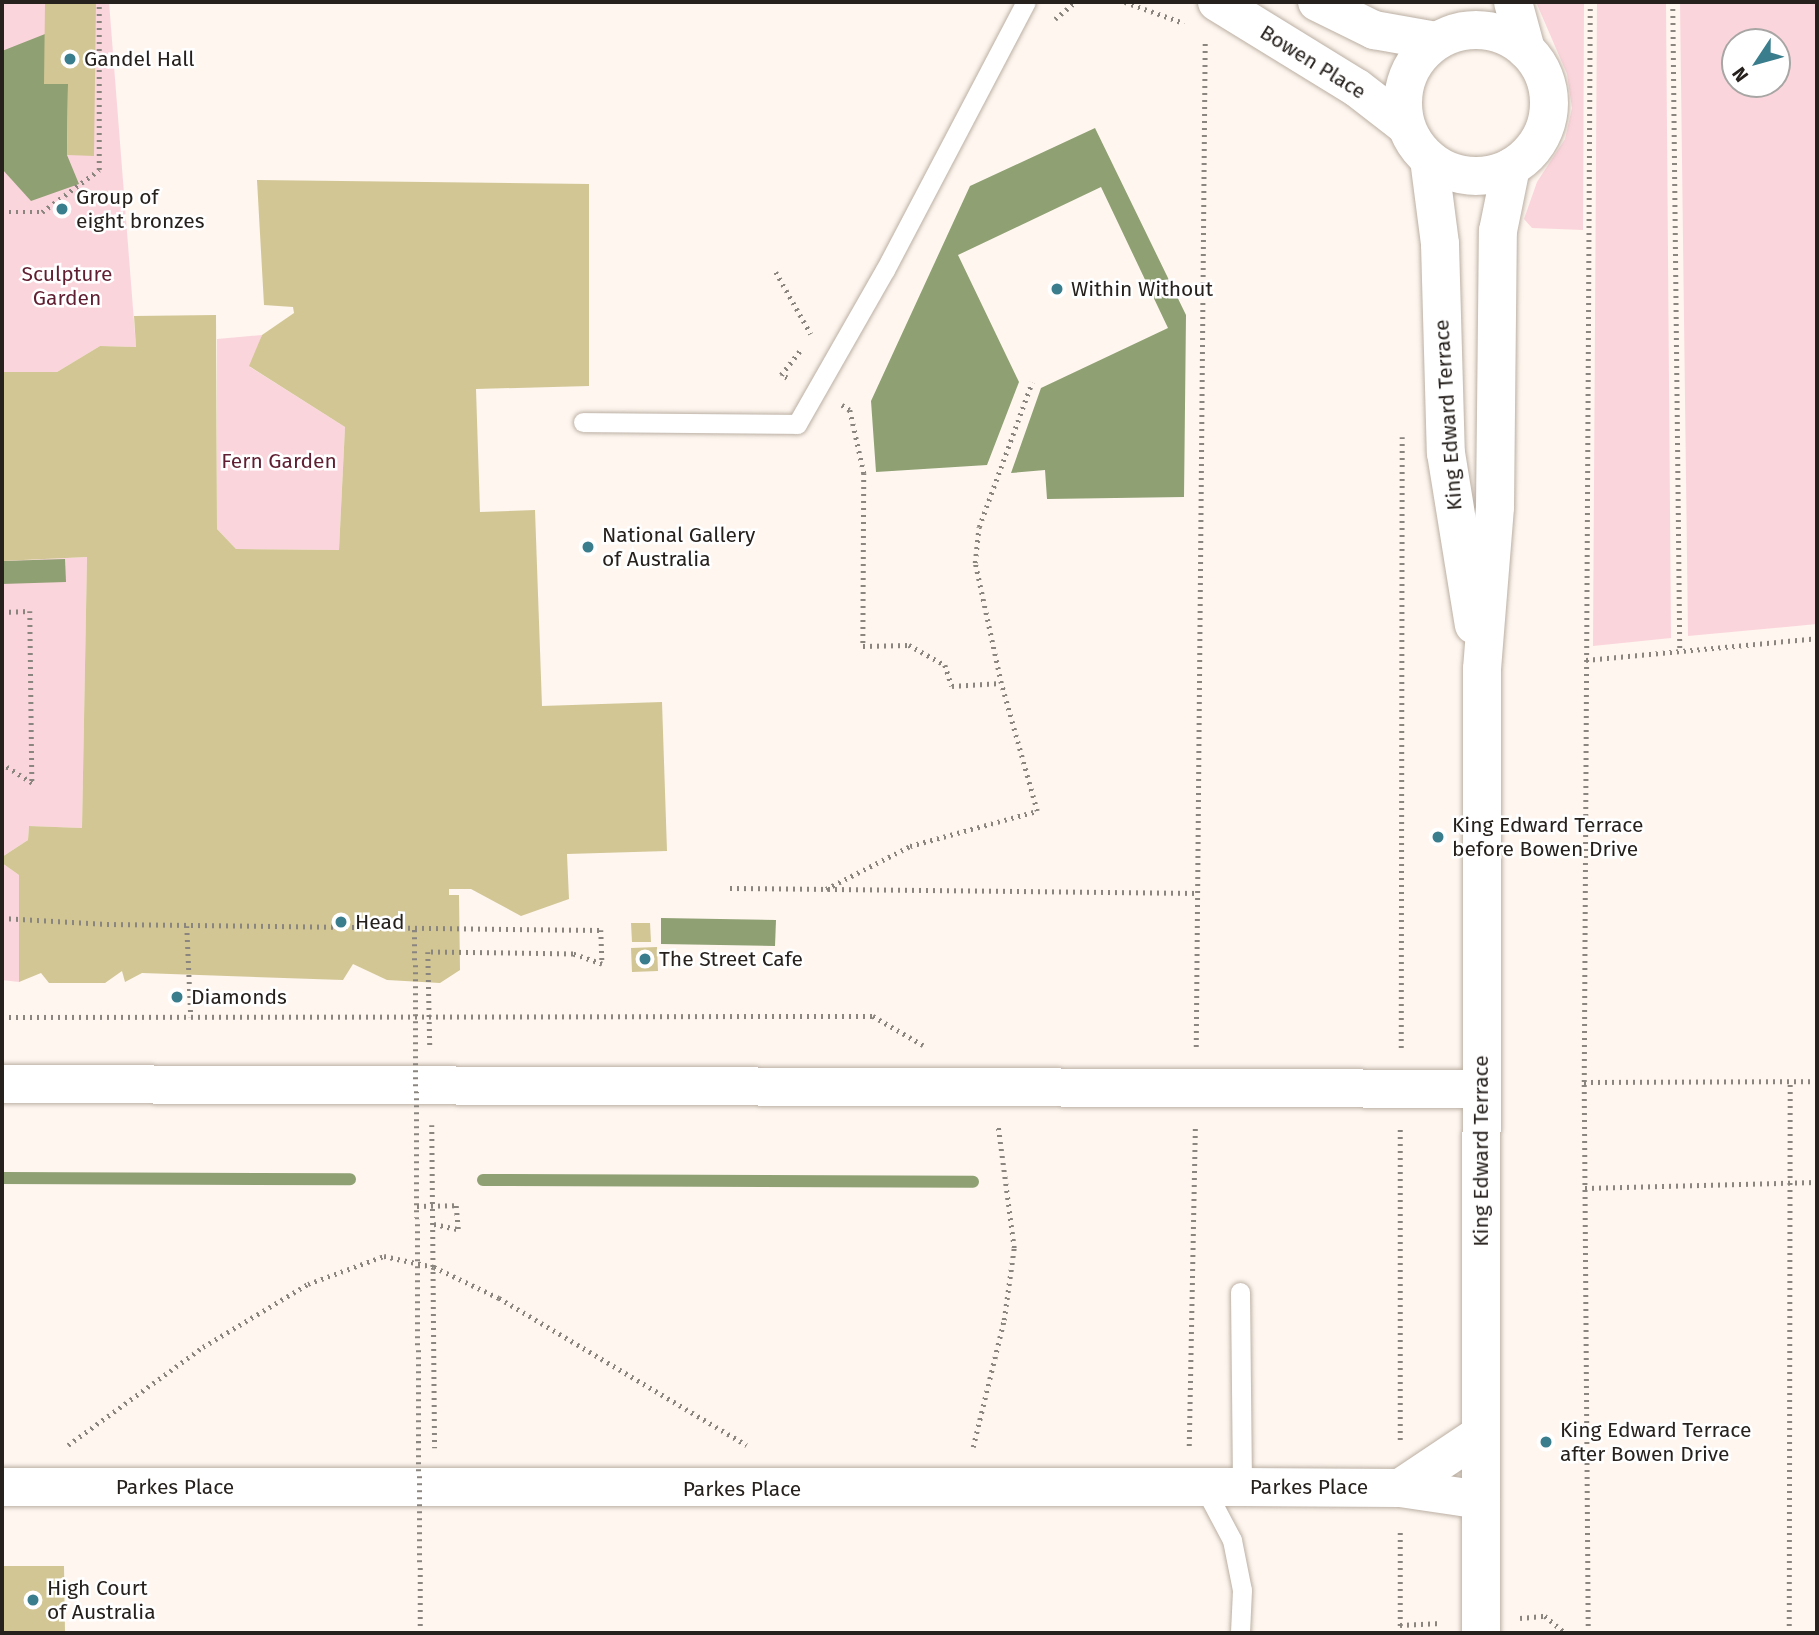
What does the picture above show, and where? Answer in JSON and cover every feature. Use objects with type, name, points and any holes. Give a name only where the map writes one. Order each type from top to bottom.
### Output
[{"type":"street","points":[[1317,2],[1374,30],[1444,27],[1478,30],[1526,50]]},
{"type":"street","points":[[1429,159],[1469,176],[1511,167],[1533,149],[1548,114],[1544,77],[1526,50],[1513,2]]},
{"type":"street","name":"Bowen Place","points":[[1211,16],[1357,88],[1406,126]]},
{"type":"street","points":[[1406,126],[1404,88],[1421,54],[1444,27]]},
{"type":"street","name":"King Edward Terrace","points":[[1406,126],[1429,159],[1440,244],[1446,453],[1482,669]]},
{"type":"street","name":"King Edward Terrace","points":[[1481,1633],[1482,669],[1495,507],[1500,213],[1511,167]]},
{"type":"street","points":[[2,1084],[1481,1089]]},
{"type":"street","points":[[1400,1488],[1480,1434]]},
{"type":"street","name":"Parkes Place","points":[[2,1487],[1400,1488],[1481,1500]]},
{"type":"lane","points":[[583,422],[797,424],[1026,2]]},
{"type":"lane","points":[[1240,1292],[1212,1488],[1232,1540],[1242,1590],[1240,1633]]},
{"type":"path","points":[[2,212],[42,212],[99,170],[99,2]]},
{"type":"path","points":[[1063,8],[1075,2]]},
{"type":"path","points":[[1588,1633],[1584,1082],[1590,2]]},
{"type":"path","points":[[1673,2],[1680,651]]},
{"type":"path","points":[[1183,1052],[1196,1052],[1211,16]]},
{"type":"path","points":[[776,272],[812,336],[780,375],[850,410],[864,473],[863,646],[909,645],[944,665],[951,686],[1000,684]]},
{"type":"path","points":[[826,889],[910,846],[1037,811],[1000,684],[975,563],[979,527],[1032,382]]},
{"type":"path","points":[[1400,1633],[1402,426]]},
{"type":"path","points":[[2,612],[30,611],[32,783],[2,764]]},
{"type":"path","points":[[1586,660],[1817,638]]},
{"type":"path","points":[[730,888],[1198,893]]},
{"type":"path","points":[[2,918],[187,926],[415,930],[420,1633]]},
{"type":"path","points":[[187,926],[191,1017]]},
{"type":"path","points":[[2,1017],[873,1016],[927,1048]]},
{"type":"path","points":[[1584,1082],[1817,1081]]},
{"type":"path","points":[[1789,1633],[1790,1082]]},
{"type":"path","points":[[1196,1088],[1212,1488]]},
{"type":"path","points":[[970,1461],[1004,1320],[1014,1248],[996,1118]]},
{"type":"path","points":[[1585,1188],[1817,1182]]},
{"type":"path","points":[[417,1206],[456,1205],[458,1228],[433,1224]]},
{"type":"path","points":[[64,1448],[203,1347],[308,1284],[384,1256],[434,1267],[499,1298],[752,1448]]},
{"type":"path","points":[[1545,1616],[1565,1633]]},
{"type":"green space","name":"Sculpture Garden","points":[[2,2],[109,2],[136,347],[100,346],[57,372],[2,372]]},
{"type":"green space","points":[[1536,2],[1584,2],[1583,230],[1532,228],[1524,219],[1537,182],[1565,139],[1572,108],[1567,74]]},
{"type":"green space","points":[[1597,2],[1666,2],[1671,638],[1593,646]]},
{"type":"green space","points":[[1680,2],[1817,2],[1817,624],[1688,636]]},
{"type":"green space","name":"Fern Garden","points":[[262,335],[250,367],[345,427],[339,550],[236,549],[217,529],[217,339]]},
{"type":"green space","points":[[87,557],[82,828],[29,826],[28,840],[2,857],[2,561]]},
{"type":"green space","points":[[2,863],[19,875],[19,982],[2,980]]},
{"type":"shaded area","points":[[45,34],[68,84],[67,155],[79,184],[31,201],[2,169],[2,51]]},
{"type":"shaded area","points":[[1095,128],[1186,315],[1184,497],[1047,499],[1045,470],[1011,473],[1041,388],[1168,328],[1101,187],[958,255],[1019,382],[987,465],[876,472],[871,401],[970,186]]},
{"type":"shaded area","points":[[65,559],[66,582],[2,584],[2,561]]},
{"type":"shaded area","points":[[661,918],[776,920],[775,946],[661,944]]},
{"type":"building","name":"Gandel Hall","points":[[45,2],[96,2],[94,156],[67,155],[68,84],[44,84]]},
{"type":"building","points":[[257,180],[589,184],[589,386],[476,389],[480,512],[535,510],[542,706],[662,702],[667,851],[567,854],[569,899],[521,916],[471,889],[449,889],[449,895],[459,895],[460,970],[440,983],[387,980],[353,964],[343,980],[142,973],[125,982],[122,971],[105,983],[49,983],[41,973],[19,982],[19,875],[2,863],[2,857],[28,840],[29,826],[82,828],[87,557],[2,561],[2,372],[57,372],[100,346],[136,347],[134,316],[216,315],[217,529],[236,549],[339,550],[345,427],[249,366],[262,335],[294,313],[293,307],[264,305]]},
{"type":"building","points":[[631,923],[650,923],[651,942],[632,942]]},
{"type":"building","points":[[657,947],[658,971],[632,972],[631,948]]},
{"type":"building","name":"High Court of Australia","points":[[2,1566],[64,1566],[65,1633],[2,1633]]},
{"type":"waterway","points":[[2,1178],[350,1179]]},
{"type":"waterway","points":[[483,1180],[973,1182]]},
{"type":"place","name":"Gandel Hall","points":[[70,59]]},
{"type":"place","name":"Group of eight bronzes","points":[[62,209]]},
{"type":"place","name":"Within Without","points":[[1057,289]]},
{"type":"place","name":"National Gallery of Australia","points":[[588,547]]},
{"type":"place","name":"King Edward Terrace before Bowen Drive","points":[[1438,837]]},
{"type":"place","name":"Head","points":[[341,922]]},
{"type":"place","name":"The Street Cafe","points":[[645,959]]},
{"type":"place","name":"Diamonds","points":[[177,997]]},
{"type":"place","name":"King Edward Terrace after Bowen Drive","points":[[1546,1442]]},
{"type":"place","name":"High Court of Australia","points":[[33,1600]]}]
